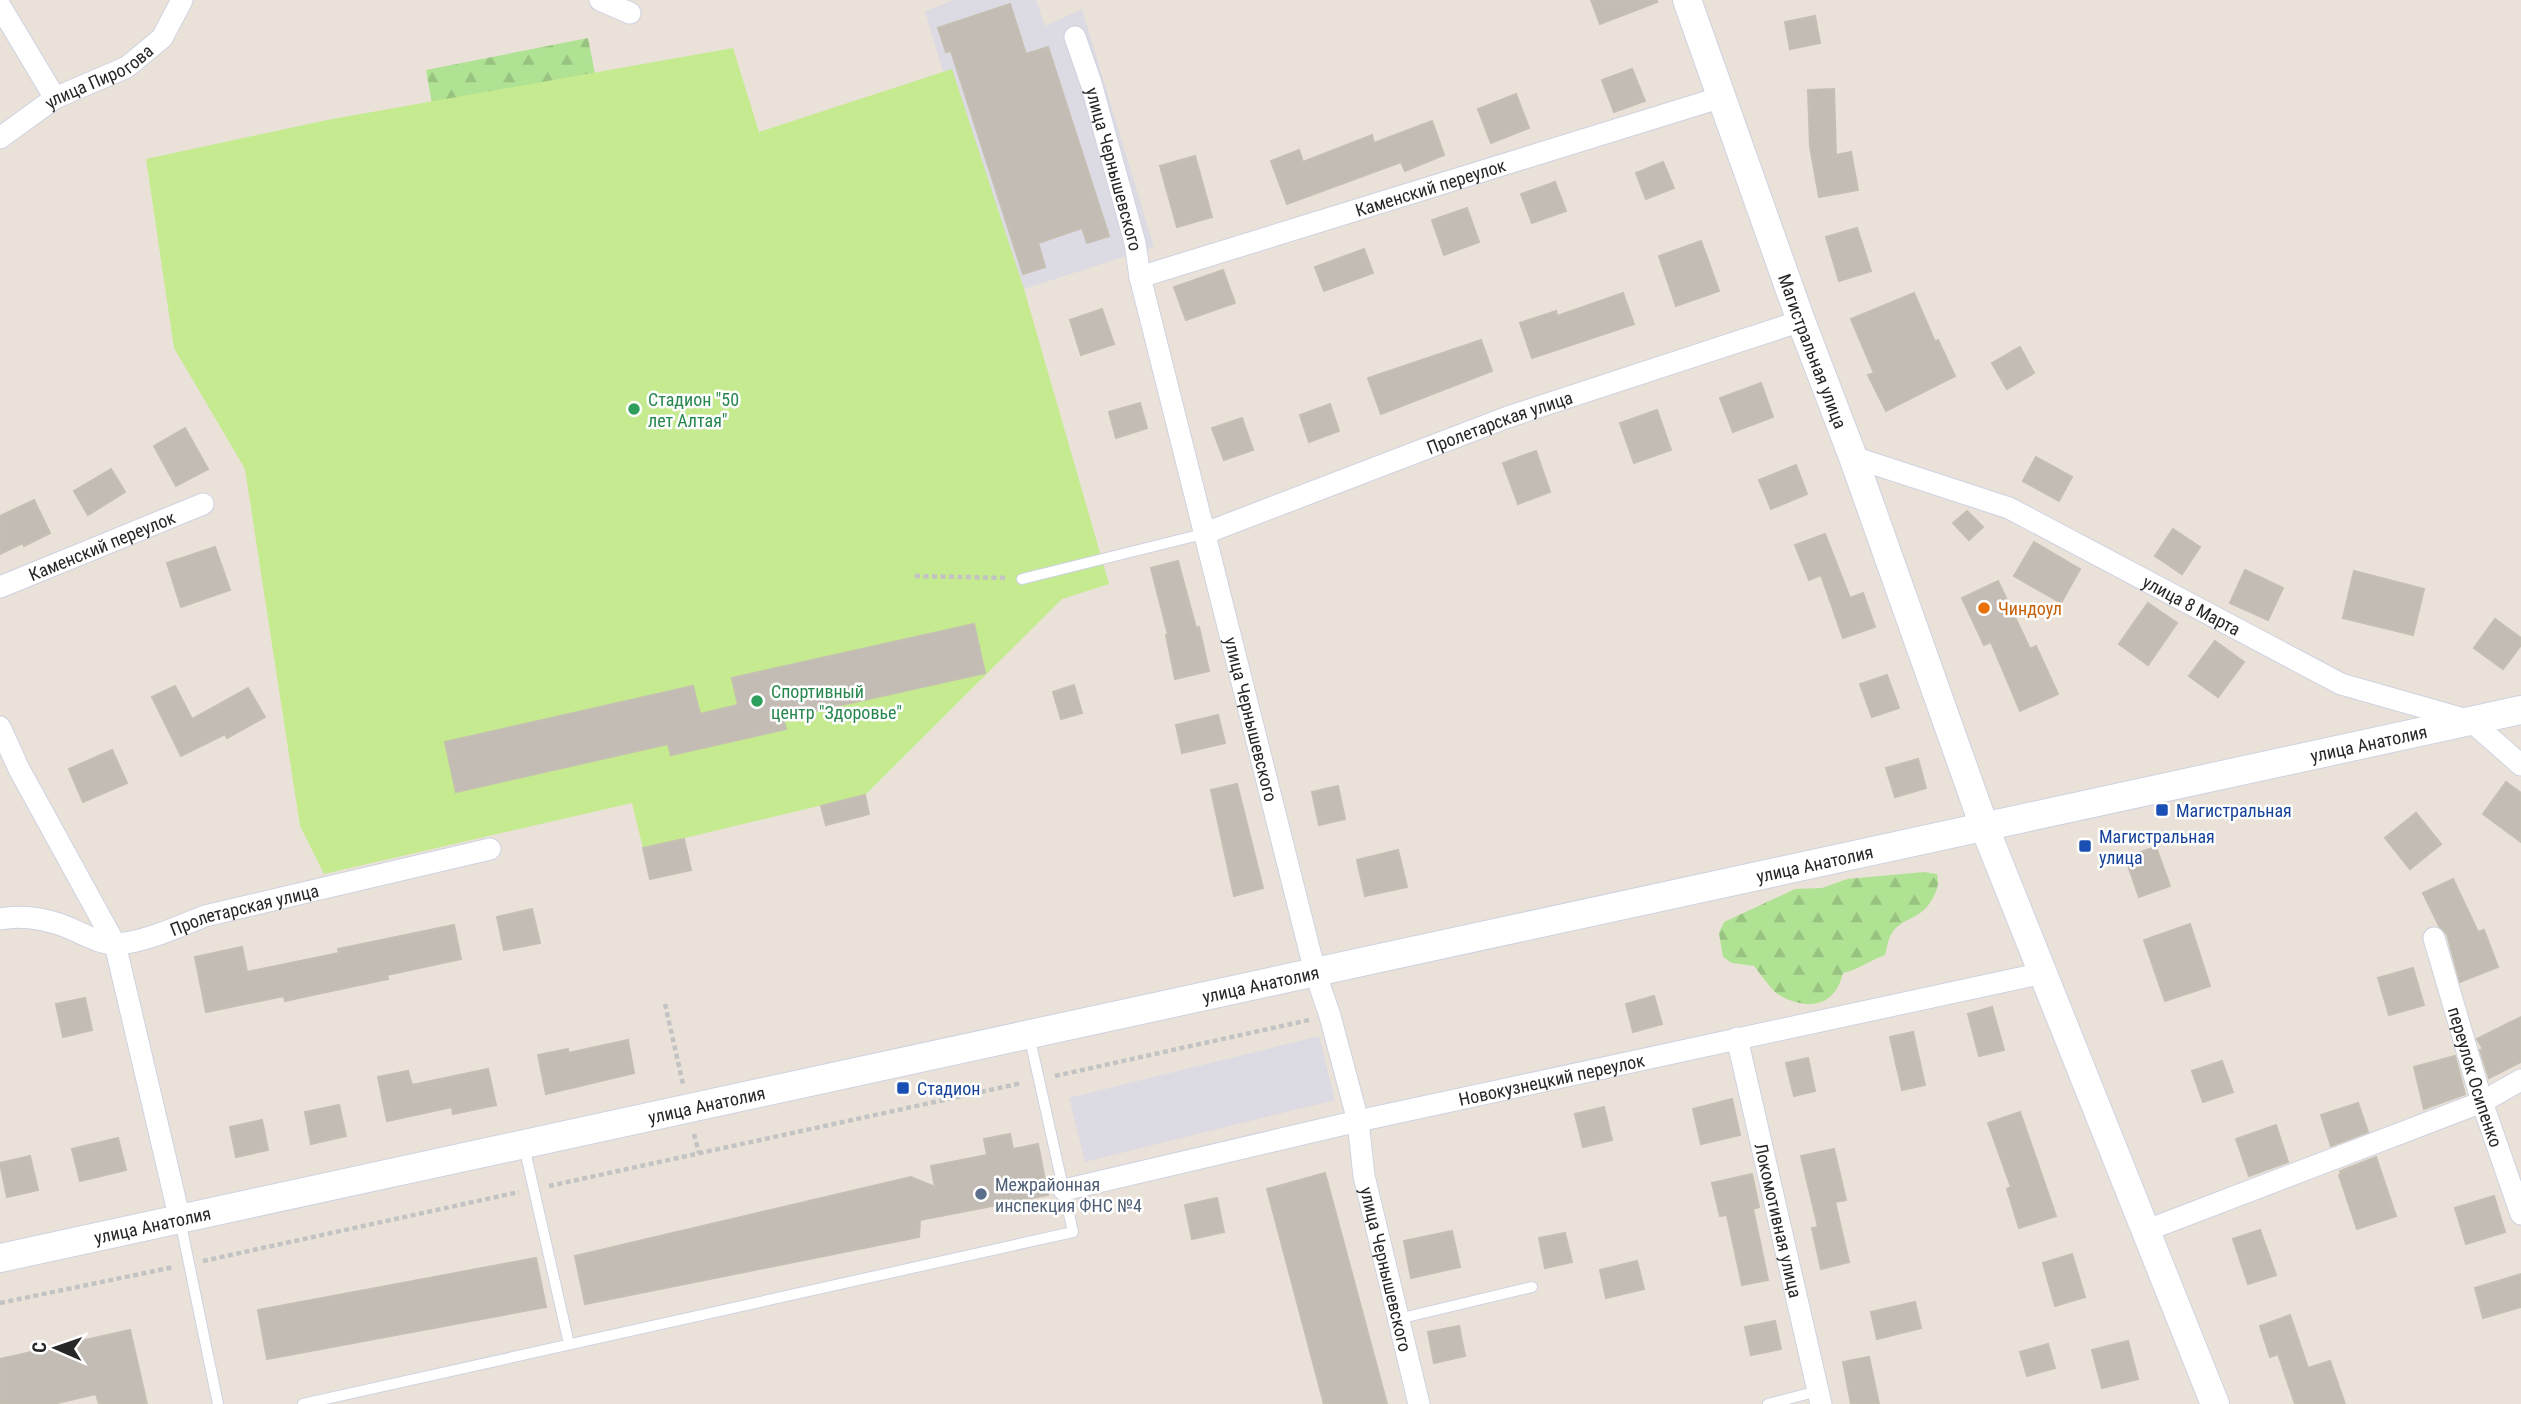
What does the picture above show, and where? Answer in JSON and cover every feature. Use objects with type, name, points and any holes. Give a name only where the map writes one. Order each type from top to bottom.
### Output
[{"type":"street","name":"улица Пирогова","points":[[0,138],[55,98],[127,66],[162,38],[182,0]]},
{"type":"street","points":[[600,0],[631,13]]},
{"type":"street","name":"Магистральная улица","points":[[1687,0],[1984,826],[2215,1404]]},
{"type":"street","points":[[0,6],[55,98]]},
{"type":"street","name":"улица Чернышевского","points":[[1075,37],[1091,83],[1135,243],[1140,277],[1203,534],[1315,972],[1330,1016],[1358,1121],[1364,1176],[1419,1404]]},
{"type":"street","name":"Каменский переулок","points":[[1140,277],[1722,97]]},
{"type":"street","name":"Пролетарская улица","points":[[1203,534],[1508,417],[1801,321]]},
{"type":"street","name":"улица 8 Марта","points":[[1853,457],[2009,509],[2341,684],[2471,721],[2521,765]]},
{"type":"street","name":"Каменский переулок","points":[[0,587],[203,504]]},
{"type":"street","name":"улица Анатолия","points":[[0,1258],[2521,710]]},
{"type":"street","points":[[0,727],[19,769],[115,944],[180,1220]]},
{"type":"street","name":"Пролетарская улица","points":[[115,944],[161,933],[205,916],[490,849]]},
{"type":"street","points":[[0,919],[15,916],[57,923],[115,944]]},
{"type":"street","name":"переулок Осипенко","points":[[2434,938],[2482,1102],[2521,1214]]},
{"type":"street","name":"Новокузнецкий переулок","points":[[1064,1190],[1358,1121],[2043,974]]},
{"type":"street","name":"Локомотивная улица","points":[[1737,1038],[1820,1398]]},
{"type":"street","points":[[2146,1231],[2482,1102],[2521,1080]]},
{"type":"lane","points":[[1022,579],[1203,534]]},
{"type":"lane","points":[[303,1404],[1073,1232],[1029,1035]]},
{"type":"lane","points":[[524,1146],[569,1344]]},
{"type":"lane","points":[[180,1220],[218,1404]]},
{"type":"lane","points":[[1398,1319],[1532,1287]]},
{"type":"lane","points":[[1768,1404],[1820,1398]]},
{"type":"path","points":[[915,576],[1022,579]]},
{"type":"path","points":[[665,1004],[699,1153]]},
{"type":"path","points":[[0,1303],[1330,1016]]},
{"type":"shaded area","points":[[955,0],[1036,0],[1045,26],[1082,9],[1154,247],[1024,289],[952,70],[943,72],[925,11]]},
{"type":"shaded area","points":[[1319,1036],[1335,1100],[1085,1162],[1069,1098]]},
{"type":"green space","points":[[588,38],[596,79],[433,110],[426,70]]},
{"type":"green space","name":"Стадион \"50 лет Алтая\"","points":[[733,48],[759,132],[952,69],[1024,289],[1109,584],[1062,599],[865,795],[643,848],[632,803],[324,874],[300,826],[245,469],[174,348],[146,159],[327,120]]},
{"type":"green space","points":[[1924,872],[1937,874],[1938,877],[1937,888],[1929,904],[1896,928],[1889,938],[1885,955],[1843,973],[1834,993],[1819,1003],[1800,1003],[1779,995],[1754,966],[1732,963],[1723,957],[1719,933],[1724,922],[1795,889],[1822,888],[1847,879]]},
{"type":"building","points":[[1591,0],[1657,0],[1657,2],[1600,24]]},
{"type":"building","points":[[1010,4],[1026,54],[1048,47],[1109,236],[1087,243],[1082,228],[1038,243],[1045,267],[1023,274],[951,51],[946,52],[938,28]]},
{"type":"building","points":[[1815,16],[1820,43],[1790,49],[1785,22]]},
{"type":"building","points":[[1632,69],[1645,101],[1614,112],[1602,80]]},
{"type":"building","points":[[1834,89],[1836,155],[1851,152],[1858,190],[1819,197],[1810,147],[1808,90]]},
{"type":"building","points":[[1516,94],[1529,128],[1491,143],[1478,109]]},
{"type":"building","points":[[1432,121],[1444,155],[1405,171],[1401,162],[1287,204],[1271,161],[1299,150],[1303,162],[1372,135],[1374,143]]},
{"type":"building","points":[[1195,156],[1212,217],[1177,227],[1160,166]]},
{"type":"building","points":[[1663,162],[1674,188],[1646,199],[1636,173]]},
{"type":"building","points":[[1555,182],[1566,211],[1532,223],[1521,194]]},
{"type":"building","points":[[1467,208],[1479,242],[1444,255],[1432,220]]},
{"type":"building","points":[[1857,228],[1871,271],[1839,281],[1826,237]]},
{"type":"building","points":[[1701,241],[1719,291],[1676,306],[1659,256]]},
{"type":"building","points":[[1364,249],[1373,273],[1324,291],[1315,267]]},
{"type":"building","points":[[1223,270],[1235,303],[1186,320],[1174,287]]},
{"type":"building","points":[[1623,293],[1634,324],[1532,358],[1520,323],[1556,311],[1557,316]]},
{"type":"building","points":[[1914,293],[1935,342],[1938,340],[1955,376],[1886,411],[1868,375],[1874,373],[1851,319]]},
{"type":"building","points":[[1102,309],[1114,344],[1081,355],[1070,320]]},
{"type":"building","points":[[1481,340],[1492,371],[1381,414],[1368,378]]},
{"type":"building","points":[[2020,347],[2034,373],[2007,389],[1992,363]]},
{"type":"building","points":[[1761,383],[1773,417],[1733,432],[1720,398]]},
{"type":"building","points":[[1140,403],[1147,428],[1116,438],[1109,412]]},
{"type":"building","points":[[1330,404],[1339,431],[1309,442],[1300,415]]},
{"type":"building","points":[[1657,410],[1671,450],[1634,463],[1620,423]]},
{"type":"building","points":[[1242,418],[1253,450],[1224,460],[1212,428]]},
{"type":"building","points":[[185,428],[208,469],[176,486],[154,446]]},
{"type":"building","points":[[1536,451],[1550,492],[1518,504],[1503,463]]},
{"type":"building","points":[[2036,457],[2072,477],[2059,501],[2023,481]]},
{"type":"building","points":[[1796,465],[1807,494],[1771,509],[1759,480]]},
{"type":"building","points":[[111,469],[125,492],[88,515],[74,491]]},
{"type":"building","points":[[34,500],[50,533],[0,554],[0,516]]},
{"type":"building","points":[[1967,511],[1983,527],[1969,540],[1953,523]]},
{"type":"building","points":[[2173,529],[2200,547],[2182,574],[2155,556]]},
{"type":"building","points":[[1825,534],[1850,598],[1863,593],[1875,627],[1843,638],[1821,575],[1809,580],[1795,545]]},
{"type":"building","points":[[2034,542],[2080,569],[2061,603],[2014,576]]},
{"type":"building","points":[[215,547],[230,590],[181,607],[167,563]]},
{"type":"building","points":[[1178,561],[1196,628],[1199,627],[1209,671],[1175,679],[1168,635],[1151,568]]},
{"type":"building","points":[[2245,570],[2283,588],[2268,620],[2230,603]]},
{"type":"building","points":[[2354,571],[2424,589],[2413,635],[2343,618]]},
{"type":"building","points":[[1998,581],[2030,649],[2036,646],[2058,694],[2020,711],[1991,642],[1984,645],[1962,598]]},
{"type":"building","points":[[2148,603],[2177,623],[2148,665],[2119,644]]},
{"type":"building","points":[[2495,619],[2521,638],[2521,645],[2503,669],[2474,648]]},
{"type":"building","points":[[974,624],[985,673],[783,718],[786,729],[671,755],[668,744],[456,792],[445,742],[693,686],[700,714],[738,705],[732,678]]},
{"type":"building","points":[[2215,641],[2244,662],[2218,697],[2189,676]]},
{"type":"building","points":[[1887,675],[1899,708],[1872,717],[1860,684]]},
{"type":"building","points":[[1074,685],[1082,713],[1061,719],[1053,692]]},
{"type":"building","points":[[175,686],[192,719],[248,688],[265,717],[227,738],[225,734],[181,756],[152,697]]},
{"type":"building","points":[[1218,715],[1225,743],[1182,753],[1176,725]]},
{"type":"building","points":[[112,750],[127,783],[83,802],[69,769]]},
{"type":"building","points":[[1918,759],[1926,788],[1895,797],[1886,768]]},
{"type":"building","points":[[2506,782],[2521,793],[2521,842],[2483,814]]},
{"type":"building","points":[[1237,784],[1263,888],[1234,896],[1211,790]]},
{"type":"building","points":[[1338,786],[1345,819],[1319,825],[1312,792]]},
{"type":"building","points":[[865,795],[869,814],[826,825],[821,806]]},
{"type":"building","points":[[2416,813],[2441,844],[2410,869],[2385,838]]},
{"type":"building","points":[[684,839],[691,870],[650,879],[643,848]]},
{"type":"building","points":[[2156,847],[2170,886],[2139,897],[2125,857]]},
{"type":"building","points":[[1398,850],[1407,887],[1365,896],[1357,860]]},
{"type":"building","points":[[2453,879],[2478,932],[2484,930],[2498,967],[2460,982],[2447,934],[2439,926],[2423,893]]},
{"type":"building","points":[[532,909],[540,943],[504,950],[497,917]]},
{"type":"building","points":[[2190,924],[2210,986],[2165,1001],[2144,940]]},
{"type":"building","points":[[454,925],[461,959],[387,975],[388,979],[285,1001],[284,996],[206,1012],[195,957],[242,947],[247,972],[339,953],[338,949]]},
{"type":"building","points":[[2413,968],[2424,1005],[2389,1015],[2378,978]]},
{"type":"building","points":[[1654,996],[1662,1024],[1633,1032],[1626,1004]]},
{"type":"building","points":[[85,998],[92,1030],[63,1037],[56,1004]]},
{"type":"building","points":[[1992,1007],[2004,1050],[1979,1056],[1968,1014]]},
{"type":"building","points":[[2521,1017],[2521,1062],[2489,1078],[2480,1050],[2483,1049],[2477,1039]]},
{"type":"building","points":[[1913,1032],[1925,1085],[1902,1090],[1890,1037]]},
{"type":"building","points":[[628,1040],[634,1073],[546,1094],[538,1055],[568,1049],[568,1053]]},
{"type":"building","points":[[2455,1056],[2465,1094],[2424,1109],[2414,1067]]},
{"type":"building","points":[[1808,1058],[1815,1091],[1794,1096],[1786,1063]]},
{"type":"building","points":[[2222,1061],[2233,1092],[2203,1102],[2192,1071]]},
{"type":"building","points":[[488,1069],[496,1105],[453,1114],[452,1107],[387,1121],[378,1077],[408,1071],[412,1085]]},
{"type":"building","points":[[1732,1099],[1740,1135],[1701,1144],[1693,1109]]},
{"type":"building","points":[[2358,1103],[2368,1132],[2331,1146],[2321,1115]]},
{"type":"building","points":[[339,1105],[346,1136],[311,1144],[305,1112]]},
{"type":"building","points":[[1604,1107],[1612,1140],[1583,1147],[1575,1114]]},
{"type":"building","points":[[2020,1112],[2056,1216],[2019,1228],[2007,1189],[2011,1187],[1988,1123]]},
{"type":"building","points":[[262,1120],[268,1150],[236,1157],[230,1127]]},
{"type":"building","points":[[2276,1125],[2288,1162],[2249,1176],[2236,1139]]},
{"type":"building","points":[[1010,1134],[1013,1149],[1038,1144],[1048,1195],[920,1220],[919,1237],[585,1304],[575,1256],[911,1177],[935,1187],[931,1166],[987,1155],[984,1139]]},
{"type":"building","points":[[118,1138],[126,1170],[80,1181],[72,1149]]},
{"type":"building","points":[[1834,1149],[1846,1200],[1835,1202],[1849,1262],[1821,1269],[1812,1228],[1818,1227],[1801,1156]]},
{"type":"building","points":[[30,1156],[38,1190],[7,1197],[0,1163]]},
{"type":"building","points":[[2376,1157],[2396,1216],[2357,1229],[2340,1171]]},
{"type":"building","points":[[1325,1173],[1387,1404],[1324,1404],[1267,1189]]},
{"type":"building","points":[[1752,1174],[1759,1207],[1753,1209],[1768,1280],[1742,1285],[1727,1215],[1720,1216],[1712,1183]]},
{"type":"building","points":[[2494,1196],[2505,1232],[2466,1244],[2455,1208]]},
{"type":"building","points":[[1217,1198],[1224,1232],[1192,1239],[1185,1205]]},
{"type":"building","points":[[2260,1230],[2276,1275],[2248,1284],[2233,1239]]},
{"type":"building","points":[[1452,1231],[1460,1267],[1411,1278],[1404,1241]]},
{"type":"building","points":[[1565,1233],[1572,1262],[1545,1268],[1539,1238]]},
{"type":"building","points":[[2072,1254],[2085,1297],[2055,1306],[2043,1263]]},
{"type":"building","points":[[536,1258],[546,1307],[267,1359],[258,1310]]},
{"type":"building","points":[[1637,1261],[1644,1289],[1606,1298],[1600,1270]]},
{"type":"building","points":[[2521,1274],[2521,1307],[2483,1318],[2475,1288]]},
{"type":"building","points":[[1915,1302],[1921,1328],[1877,1339],[1871,1312]]},
{"type":"building","points":[[2290,1315],[2308,1368],[2330,1361],[2345,1404],[2295,1404],[2278,1354],[2270,1357],[2260,1326]]},
{"type":"building","points":[[1775,1321],[1781,1349],[1751,1355],[1745,1327]]},
{"type":"building","points":[[1459,1326],[1465,1356],[1434,1363],[1428,1332]]},
{"type":"building","points":[[130,1330],[147,1404],[99,1404],[96,1394],[53,1404],[0,1404],[0,1359]]},
{"type":"building","points":[[2128,1341],[2138,1379],[2102,1388],[2092,1350]]},
{"type":"building","points":[[2048,1344],[2055,1368],[2027,1376],[2020,1352]]},
{"type":"building","points":[[1869,1357],[1879,1404],[1851,1404],[1843,1362]]},
{"type":"place","name":"Стадион \"50 лет Алтая\"","points":[[634,409]]},
{"type":"place","name":"Чиндоул","points":[[1984,608]]},
{"type":"place","name":"Спортивный центр \"Здоровье\"","points":[[757,701]]},
{"type":"place","name":"Магистральная","points":[[2162,810]]},
{"type":"place","name":"Магистральная улица","points":[[2085,846]]},
{"type":"place","name":"Стадион","points":[[903,1088]]},
{"type":"place","name":"Межрайонная инспекция ФНС №4","points":[[981,1194]]}]
